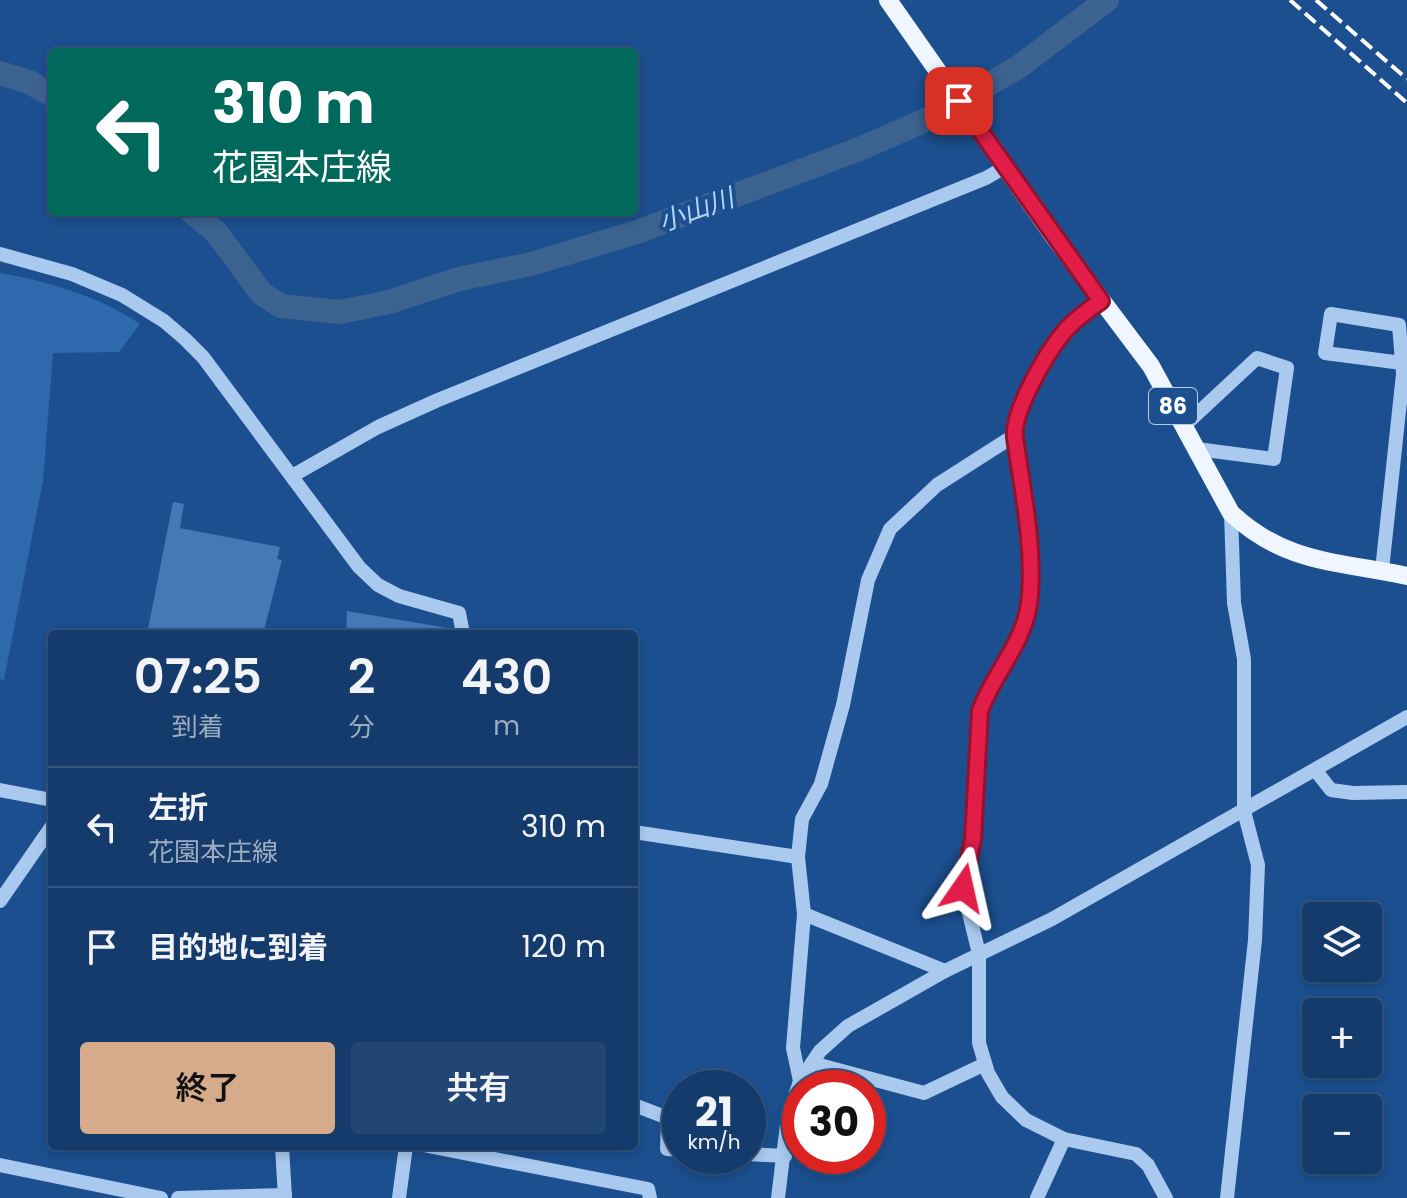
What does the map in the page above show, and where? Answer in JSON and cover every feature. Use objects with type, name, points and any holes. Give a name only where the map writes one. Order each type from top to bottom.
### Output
[{"type":"main road","name":"86","points":[[889,1],[1101,301],[1151,366],[1231,513],[1260,538],[1289,553],[1407,576]]},
{"type":"street","points":[[292,476],[378,427],[438,400],[1005,167]]},
{"type":"street","points":[[0,254],[97,283],[164,321],[203,357],[328,529],[367,575],[399,596],[459,613],[462,630]]},
{"type":"street","points":[[1101,301],[1063,333],[1020,407],[1015,435],[1030,538],[1030,595],[1017,645],[987,691],[976,736],[973,839],[963,888],[979,954],[979,1043],[985,1064],[1002,1097],[1026,1120],[1064,1139],[1136,1154],[1148,1165],[1166,1198]]},
{"type":"street","points":[[1382,570],[1404,370],[1399,325],[1331,314],[1325,353],[1404,370]]},
{"type":"street","points":[[1184,426],[1257,358],[1287,368],[1274,459],[1197,449]]},
{"type":"street","points":[[798,1070],[793,1048],[804,914],[798,857],[802,819],[821,784],[843,705],[868,580],[890,529],[937,485],[1015,435]]},
{"type":"street","points":[[1227,1198],[1255,940],[1258,865],[1244,811],[1244,659],[1234,603],[1231,513]]},
{"type":"street","points":[[807,1070],[848,1026],[945,971],[1052,919],[1407,717]]},
{"type":"street","points":[[1316,771],[1331,790],[1353,793],[1407,792]]},
{"type":"street","points":[[0,790],[48,799]]},
{"type":"street","points":[[0,901],[48,832]]},
{"type":"street","points":[[638,833],[798,857]]},
{"type":"street","points":[[804,914],[945,971]]},
{"type":"street","points":[[812,1063],[924,1093],[985,1064]]},
{"type":"street","points":[[638,1107],[662,1116]]},
{"type":"street","points":[[1037,1198],[1064,1139]]},
{"type":"street","points":[[178,1198],[285,1197],[282,1150]]},
{"type":"street","points":[[399,1198],[405,1150]]},
{"type":"street","points":[[448,1150],[648,1189],[650,1198]]},
{"type":"street","points":[[0,1165],[161,1198]]},
{"type":"street","points":[[778,1198],[782,1174]]},
{"type":"shaded area","points":[[0,273],[73,291],[140,324],[119,352],[53,353],[43,481],[4,680],[0,679]]},
{"type":"building","points":[[173,502],[184,504],[180,528],[280,547],[277,559],[282,560],[264,630],[148,630]]},
{"type":"building","points":[[347,611],[448,628],[448,630],[346,630]]},
{"type":"waterway","name":"小山川","points":[[197,216],[216,232],[262,294],[281,306],[340,312],[389,302],[459,279],[531,264],[637,232],[862,148],[937,115],[1020,66],[1107,0]]},
{"type":"waterway","name":"小山川","points":[[0,73],[29,82],[48,93]]},
{"type":"railway","points":[[1290,0],[1407,103]]},
{"type":"railway","points":[[1316,0],[1407,79]]},
{"type":"route","points":[[959,101],[1101,301],[1063,333],[1020,407],[1015,435],[1030,538],[1030,595],[1026,620],[1017,645],[987,691],[980,711],[976,736],[973,839],[963,888]]}]
